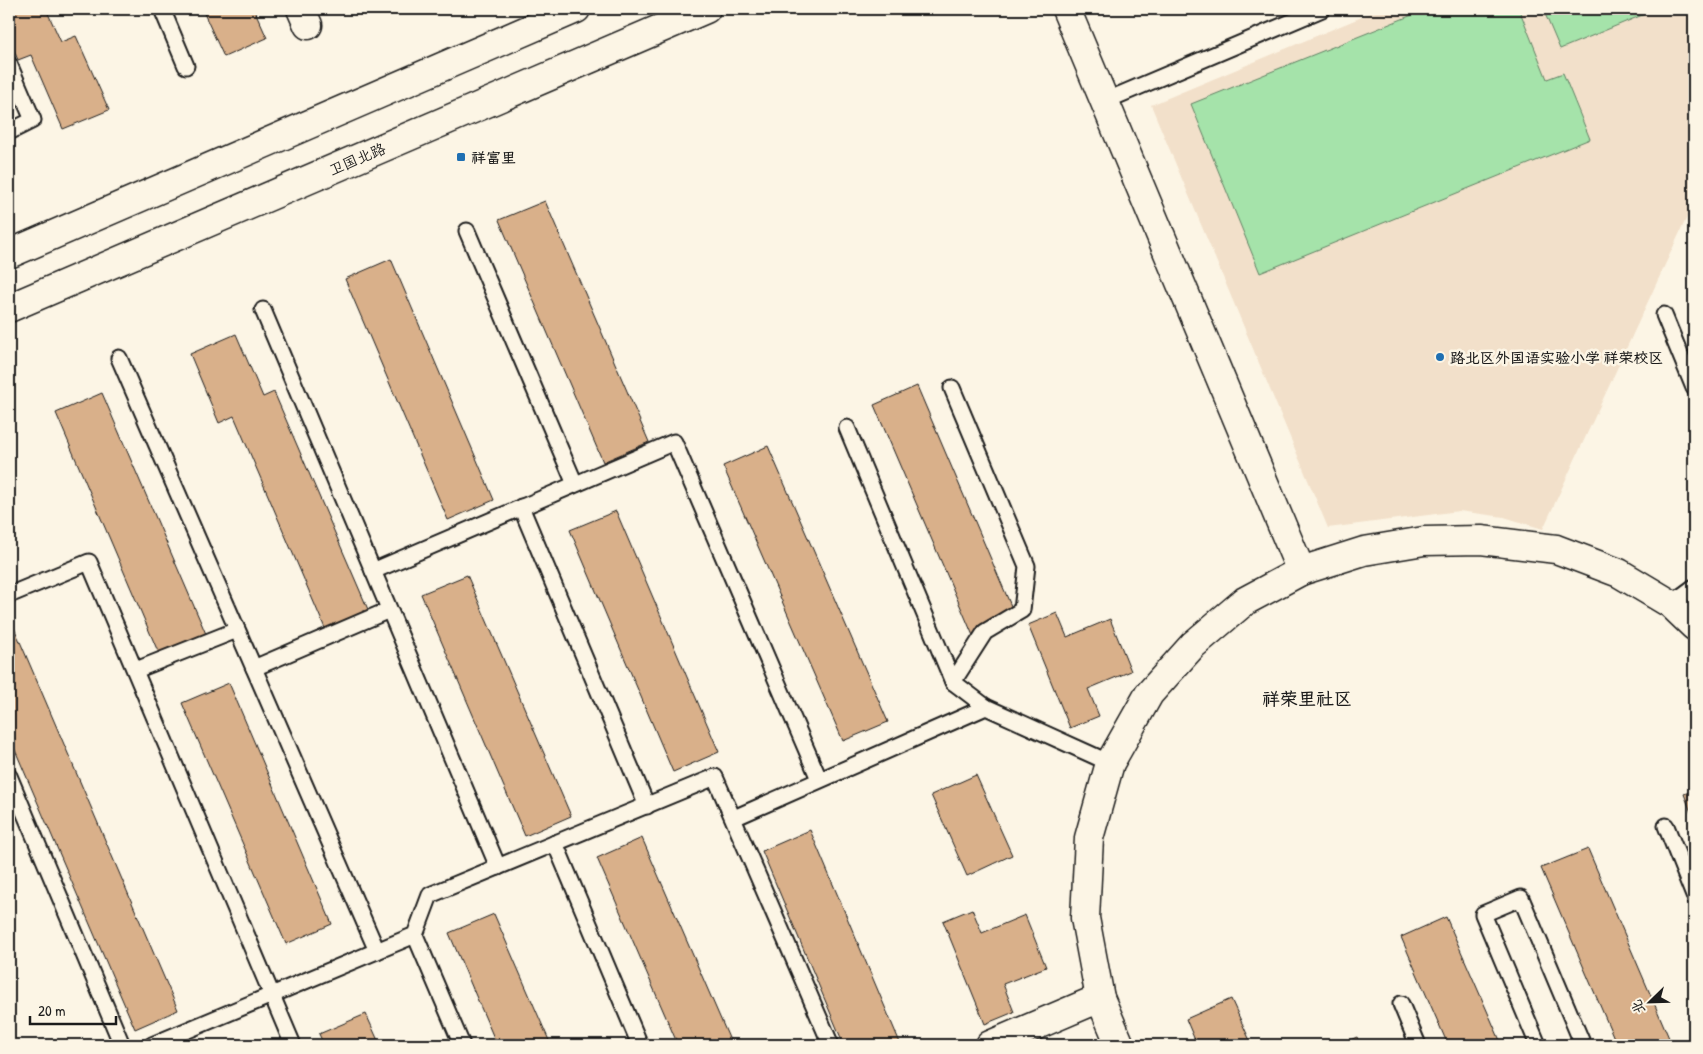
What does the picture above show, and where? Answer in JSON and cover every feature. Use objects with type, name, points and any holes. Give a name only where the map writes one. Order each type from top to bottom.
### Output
[{"type":"street","points":[[9,254],[576,9]]},
{"type":"street","name":"卫国北路","points":[[9,308],[706,9]]},
{"type":"street","points":[[1066,9],[1301,571]]},
{"type":"street","points":[[1120,1045],[1100,998],[1085,918],[1089,838],[1110,763],[1148,694],[1193,645],[1246,601],[1301,571],[1364,551],[1424,541],[1481,540],[1556,549],[1619,573],[1670,604],[1694,626]]},
{"type":"street","points":[[992,1045],[1100,998]]},
{"type":"lane","points":[[162,9],[186,66]]},
{"type":"lane","points":[[1105,101],[1322,9]]},
{"type":"lane","points":[[9,64],[32,120],[9,132]]},
{"type":"lane","points":[[467,231],[575,484]]},
{"type":"lane","points":[[263,310],[498,867]]},
{"type":"lane","points":[[1664,315],[1694,388]]},
{"type":"lane","points":[[119,358],[377,951]]},
{"type":"lane","points":[[952,388],[1027,566],[1022,610],[985,632],[953,682]]},
{"type":"lane","points":[[847,428],[953,682],[986,707],[1110,763]]},
{"type":"lane","points":[[372,571],[674,442],[819,779]]},
{"type":"lane","points":[[521,507],[647,806]]},
{"type":"lane","points":[[9,595],[89,562],[293,1045]]},
{"type":"lane","points":[[1670,604],[1694,587]]},
{"type":"lane","points":[[254,668],[389,610]]},
{"type":"lane","points":[[136,670],[237,630]]},
{"type":"lane","points":[[734,818],[986,707]]},
{"type":"lane","points":[[9,776],[122,1045]]},
{"type":"lane","points":[[462,1045],[415,935],[430,895],[715,777],[831,1045]]},
{"type":"lane","points":[[1666,826],[1694,896]]},
{"type":"lane","points":[[555,844],[640,1045]]},
{"type":"lane","points":[[1538,1045],[1483,914],[1521,898],[1583,1045]]},
{"type":"lane","points":[[152,1045],[415,935]]},
{"type":"lane","points":[[1401,1004],[1418,1045]]},
{"type":"shaded area","name":"路北区外国语实验小学 祥荣校区","points":[[1381,9],[1694,9],[1694,202],[1543,529],[1504,517],[1459,511],[1328,528],[1151,105]]},
{"type":"green space","points":[[1427,9],[1519,9],[1547,79],[1563,73],[1590,139],[1260,273],[1191,104]]},
{"type":"green space","points":[[1543,9],[1657,9],[1560,49]]},
{"type":"building","points":[[9,9],[46,9],[61,42],[76,36],[109,110],[63,129],[31,55],[18,60],[9,39]]},
{"type":"building","points":[[202,9],[254,9],[267,38],[224,57]]},
{"type":"building","points":[[545,201],[649,442],[603,462],[499,220]]},
{"type":"building","points":[[391,259],[494,500],[448,520],[345,279]]},
{"type":"building","points":[[236,334],[263,397],[274,392],[373,621],[330,640],[234,416],[219,423],[190,354]]},
{"type":"building","points":[[917,386],[1017,620],[974,638],[874,405]]},
{"type":"building","points":[[102,393],[206,634],[159,654],[56,413]]},
{"type":"building","points":[[768,446],[888,722],[843,741],[723,466]]},
{"type":"building","points":[[616,511],[719,752],[673,772],[570,530]]},
{"type":"building","points":[[467,575],[571,816],[525,836],[421,594]]},
{"type":"building","points":[[1057,613],[1067,637],[1110,619],[1131,671],[1088,689],[1099,716],[1070,728],[1028,625]]},
{"type":"building","points":[[9,616],[178,1010],[135,1029],[9,736]]},
{"type":"building","points":[[229,683],[332,924],[286,944],[182,703]]},
{"type":"building","points":[[976,775],[1012,855],[967,876],[931,795]]},
{"type":"building","points":[[1694,790],[1694,820],[1684,794]]},
{"type":"building","points":[[810,830],[901,1045],[844,1045],[762,851]]},
{"type":"building","points":[[642,838],[732,1045],[678,1045],[597,858]]},
{"type":"building","points":[[1588,849],[1672,1045],[1617,1045],[1541,868]]},
{"type":"building","points":[[972,909],[982,933],[1025,915],[1046,967],[1003,984],[1014,1012],[985,1024],[943,921]]},
{"type":"building","points":[[494,914],[551,1045],[497,1045],[449,933]]},
{"type":"building","points":[[1446,917],[1502,1045],[1448,1045],[1401,937]]},
{"type":"building","points":[[1231,999],[1252,1045],[1197,1045],[1186,1019]]},
{"type":"building","points":[[366,1014],[380,1045],[324,1045],[319,1034]]},
{"type":"building","points":[[1357,1037],[1360,1045],[1338,1045]]},
{"type":"place","name":"祥富里","points":[[461,157]]},
{"type":"place","name":"路北区外国语实验小学 祥荣校区","points":[[1440,357]]},
{"type":"district","name":"祥荣里社区","points":[[1307,698]]}]
